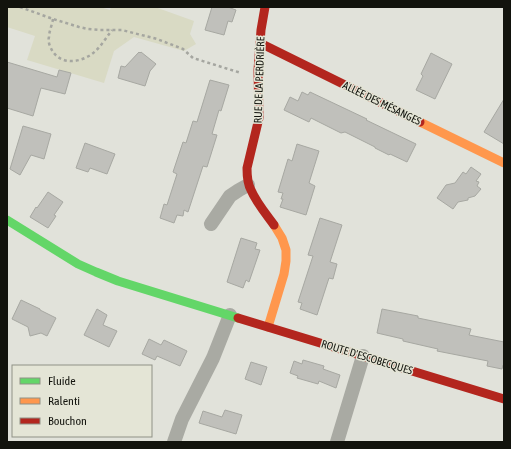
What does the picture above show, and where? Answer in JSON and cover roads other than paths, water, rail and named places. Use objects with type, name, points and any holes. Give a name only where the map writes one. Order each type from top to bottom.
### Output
[{"type":"street","name":"RUE DE LA PERDRIÈRE","points":[[248,185],[247,168],[259,118],[258,78],[261,30],[265,7]]},
{"type":"street","name":"ALLÉE DES MÉSANGES","points":[[260,43],[504,163]]},
{"type":"street","points":[[211,224],[227,199],[248,185],[282,238],[286,250],[284,274],[268,327]]},
{"type":"street","name":"ROUTE D'ESCOBECQUES","points":[[7,220],[69,259],[96,272],[130,285],[504,399]]},
{"type":"street","points":[[174,442],[182,419],[213,358],[230,315]]},
{"type":"street","points":[[337,442],[363,356]]}]
